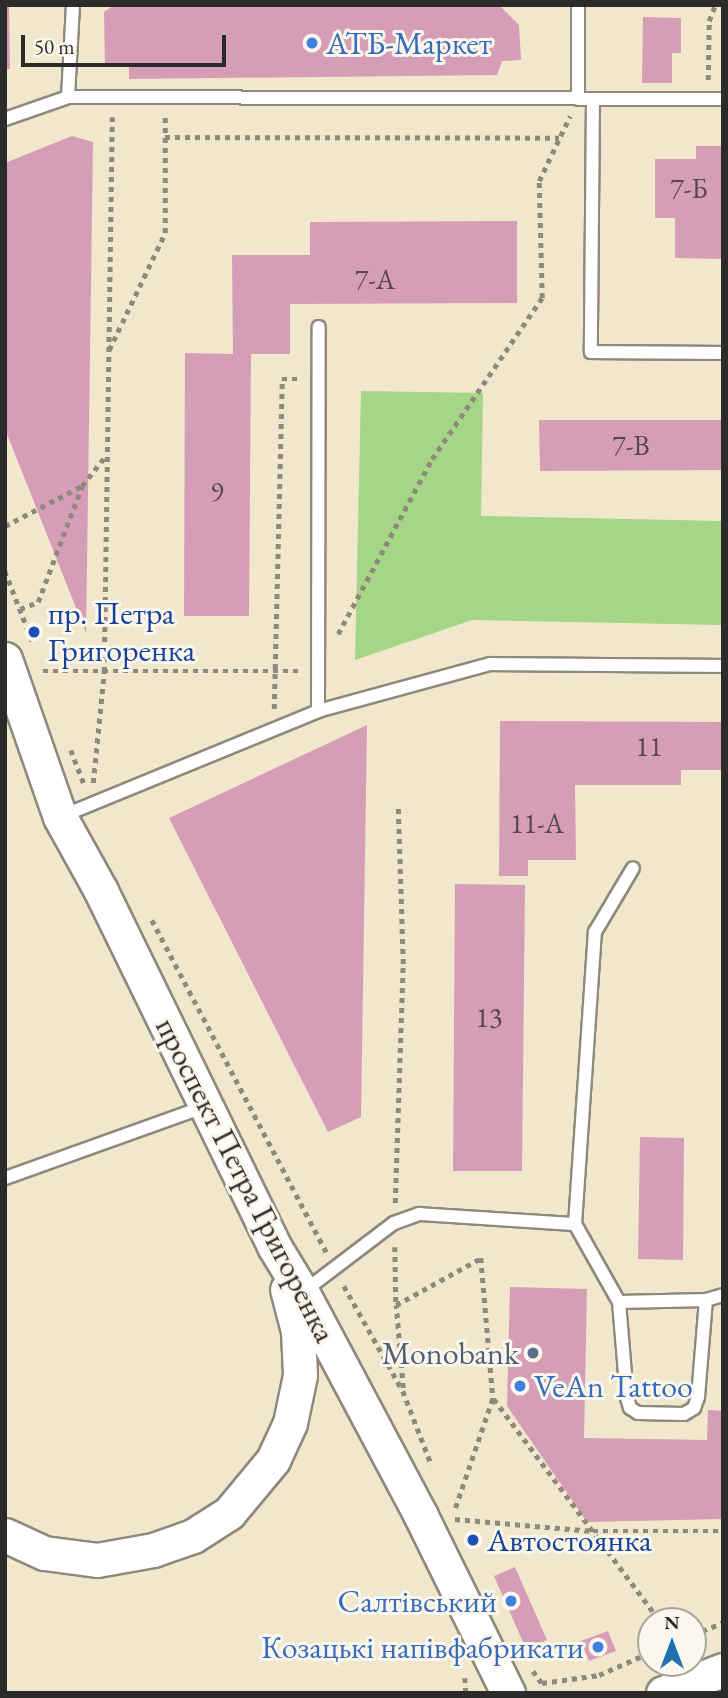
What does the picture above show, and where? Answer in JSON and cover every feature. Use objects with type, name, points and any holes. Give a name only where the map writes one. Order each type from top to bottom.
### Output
[{"type":"main road","name":"проспект Петра Григоренка","points":[[20,653],[60,817],[101,891],[277,1250],[303,1292],[421,1516],[508,1693]]},
{"type":"main road","points":[[5,1535],[44,1553],[97,1560],[153,1549],[193,1536],[229,1513],[273,1460],[290,1423],[300,1375],[298,1331],[277,1250]]},
{"type":"main road","points":[[663,1693],[723,1670]]},
{"type":"lane","points":[[68,97],[72,5]]},
{"type":"lane","points":[[578,5],[578,99]]},
{"type":"lane","points":[[5,119],[68,97],[723,99]]},
{"type":"lane","points":[[593,99],[591,352],[723,352]]},
{"type":"lane","points":[[318,711],[319,327]]},
{"type":"lane","points":[[60,817],[318,711],[491,664],[723,666]]},
{"type":"lane","points":[[633,867],[595,932],[575,1224],[619,1302],[630,1408],[638,1413],[684,1414],[694,1408],[698,1397],[706,1300]]},
{"type":"lane","points":[[5,1178],[206,1107]]},
{"type":"lane","points":[[303,1292],[333,1266],[394,1223],[419,1214],[575,1224]]},
{"type":"lane","points":[[619,1302],[706,1300],[723,1296]]},
{"type":"path","points":[[708,99],[709,21],[715,5]]},
{"type":"path","points":[[91,804],[104,672],[113,97]]},
{"type":"path","points":[[109,351],[165,233],[165,97]]},
{"type":"path","points":[[44,673],[274,670],[317,672],[432,459],[542,298],[539,181],[578,99]]},
{"type":"path","points":[[165,137],[560,138]]},
{"type":"path","points":[[274,728],[282,379],[318,380]]},
{"type":"path","points":[[20,609],[38,602],[82,486],[107,454]]},
{"type":"path","points":[[5,526],[82,486]]},
{"type":"path","points":[[5,571],[20,609],[20,653]]},
{"type":"path","points":[[39,660],[48,685]]},
{"type":"path","points":[[70,744],[91,804]]},
{"type":"path","points":[[398,806],[403,964],[394,1223],[396,1305],[403,1391]]},
{"type":"path","points":[[149,914],[333,1266],[403,1391],[432,1468]]},
{"type":"path","points":[[396,1305],[481,1258],[493,1399],[452,1519]]},
{"type":"path","points":[[493,1399],[650,1607]]},
{"type":"path","points":[[447,1506],[457,1529]]},
{"type":"path","points":[[452,1519],[593,1531],[723,1531]]},
{"type":"path","points":[[528,1665],[542,1683],[599,1675],[637,1659]]},
{"type":"green space","points":[[361,391],[483,393],[481,516],[723,521],[723,625],[472,620],[355,660]]},
{"type":"building","points":[[5,5],[9,5],[10,69],[5,69]]},
{"type":"building","name":"АТБ-Маркет","points":[[114,5],[499,5],[519,25],[521,60],[502,61],[497,75],[129,79],[129,65],[105,66],[104,12]]},
{"type":"building","points":[[643,17],[681,18],[681,53],[672,53],[672,83],[642,83]]},
{"type":"building","points":[[72,136],[93,142],[86,633],[5,429],[5,163]]},
{"type":"building","points":[[696,146],[723,146],[723,259],[675,258],[675,218],[655,218],[655,159],[696,159]]},
{"type":"building","points":[[517,221],[517,303],[290,304],[290,354],[251,354],[249,616],[184,616],[185,353],[233,354],[232,255],[310,255],[310,222]]},
{"type":"building","points":[[539,420],[723,420],[723,470],[540,471]]},
{"type":"building","points":[[500,721],[723,722],[723,770],[681,770],[681,785],[575,785],[576,860],[528,860],[528,876],[499,876]]},
{"type":"building","points":[[367,725],[361,1117],[328,1132],[169,818]]},
{"type":"building","points":[[455,884],[525,885],[522,1171],[453,1171]]},
{"type":"building","points":[[640,1137],[684,1138],[683,1260],[638,1259]]},
{"type":"building","points":[[510,1287],[587,1289],[584,1438],[707,1440],[708,1410],[723,1411],[723,1519],[587,1522],[507,1406]]},
{"type":"building","points":[[515,1567],[547,1640],[526,1649],[494,1576]]},
{"type":"building","points":[[608,1631],[616,1651],[589,1661],[581,1641]]},
{"type":"place","name":"АТБ-Маркет","points":[[312,43]]},
{"type":"place","name":"пр. Петра Григоренка","points":[[34,632]]},
{"type":"place","name":"Monobank","points":[[533,1353]]},
{"type":"place","name":"VeAn Tattoo","points":[[520,1386]]},
{"type":"place","name":"Автостоянка","points":[[473,1540]]},
{"type":"place","name":"Салтівський","points":[[511,1601]]},
{"type":"place","name":"Козацькі напівфабрикати","points":[[598,1647]]}]
